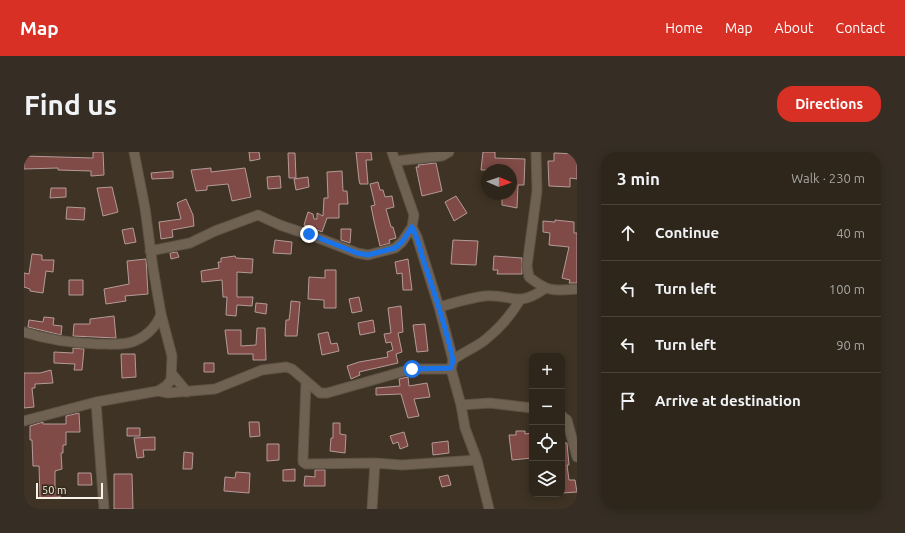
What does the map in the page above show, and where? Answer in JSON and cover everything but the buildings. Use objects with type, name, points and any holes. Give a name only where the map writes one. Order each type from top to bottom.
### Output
[{"type":"street","points":[[24,421],[96,402],[158,391],[166,386],[171,380],[172,356],[161,314],[134,152]]},
{"type":"street","points":[[150,251],[190,243],[215,231],[258,215],[280,225],[357,253],[368,255],[395,248],[402,242],[412,227],[414,215],[394,156],[442,156],[449,152]]},
{"type":"street","points":[[536,152],[538,191],[527,266],[529,277],[544,289]]},
{"type":"street","points":[[412,227],[417,237],[439,307],[465,428],[477,460],[489,509]]},
{"type":"street","points":[[439,307],[471,298],[487,296],[520,300],[532,297],[544,289],[577,289]]},
{"type":"street","points":[[158,391],[167,393],[215,389],[245,376],[279,367],[286,367],[292,370],[320,393],[327,393],[412,369],[452,364],[462,353],[484,341],[511,315],[520,300]]},
{"type":"street","points":[[24,332],[39,337],[71,343],[129,343],[152,330],[157,324],[161,314]]},
{"type":"street","points":[[172,374],[188,392]]},
{"type":"street","points":[[306,383],[303,462],[306,464],[375,463],[402,465],[477,460]]},
{"type":"street","points":[[96,402],[104,509]]},
{"type":"street","points":[[461,405],[490,403],[529,408]]},
{"type":"street","points":[[565,418],[568,420],[577,457]]},
{"type":"street","points":[[372,509],[375,463]]},
{"type":"route","points":[[309,234],[357,253],[368,255],[379,254],[395,248],[402,242],[412,227],[417,237],[439,307],[453,360],[451,368],[412,369]]}]
